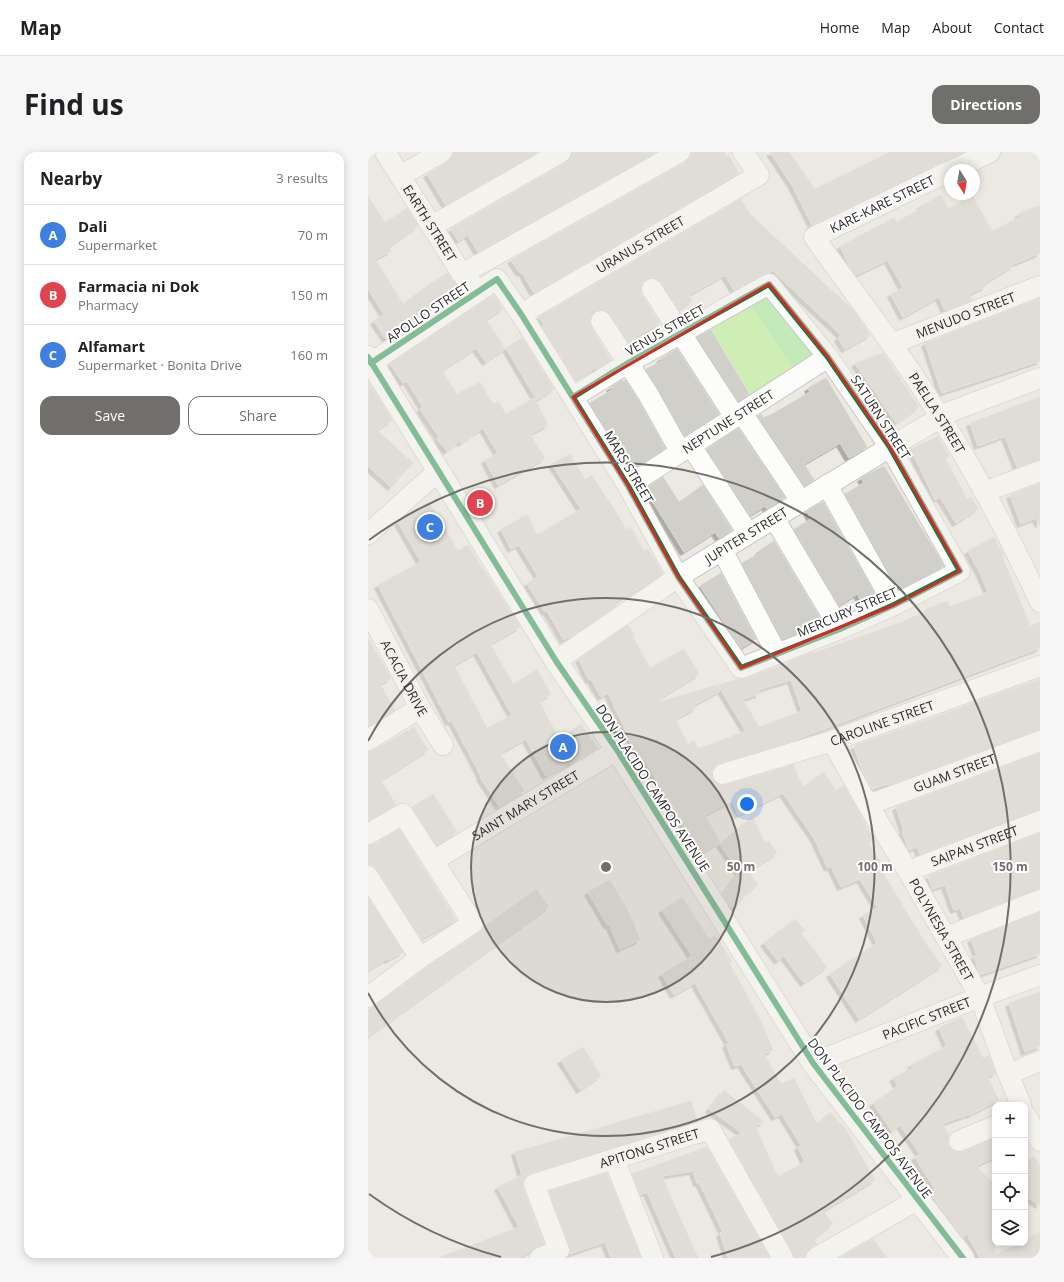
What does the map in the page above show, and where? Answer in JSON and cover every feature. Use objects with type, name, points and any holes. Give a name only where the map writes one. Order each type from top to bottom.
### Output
[{"type":"main road","name":"DON PLACIDO CAMPOS AVENUE","points":[[370,360],[556,661],[618,750],[813,1063],[962,1258]]},
{"type":"street","name":"EARTH STREET","points":[[385,152],[462,274],[479,291]]},
{"type":"street","points":[[400,176],[442,152]]},
{"type":"street","points":[[432,226],[560,152]]},
{"type":"street","name":"APOLLO STREET","points":[[462,274],[680,152]]},
{"type":"street","name":"URANUS STREET","points":[[521,314],[759,175],[743,152]]},
{"type":"street","name":"KARE-KARE STREET","points":[[965,164],[990,152]]},
{"type":"street","name":"KARE-KARE STREET","points":[[814,237],[944,174]]},
{"type":"street","name":"PAELLA STREET","points":[[814,237],[891,344],[941,418],[984,492],[1032,563],[1040,602]]},
{"type":"street","name":"APOLLO STREET","points":[[370,360],[497,279]]},
{"type":"street","name":"MARS STREET","points":[[497,279],[521,314],[628,486],[678,576],[741,668]]},
{"type":"street","name":"VENUS STREET","points":[[572,397],[628,363],[769,284]]},
{"type":"street","name":"SATURN STREET","points":[[769,284],[828,357],[890,447],[960,571]]},
{"type":"street","name":"MENUDO STREET","points":[[891,344],[1040,286]]},
{"type":"street","points":[[652,289],[681,333],[801,501]]},
{"type":"street","points":[[601,321],[685,448],[748,533]]},
{"type":"street","name":"NEPTUNE STREET","points":[[628,486],[828,357]]},
{"type":"street","name":"JUPITER STREET","points":[[556,661],[678,576],[890,447],[952,412],[1040,378]]},
{"type":"street","points":[[368,534],[438,471]]},
{"type":"street","points":[[984,492],[1040,471]]},
{"type":"street","points":[[827,484],[894,605]]},
{"type":"street","points":[[774,518],[840,629]]},
{"type":"street","points":[[722,550],[778,654]]},
{"type":"street","name":"MERCURY STREET","points":[[741,668],[840,629],[894,605],[960,571]]},
{"type":"street","name":"ACACIA DRIVE","points":[[368,609],[374,635],[443,745]]},
{"type":"street","name":"CAROLINE STREET","points":[[723,774],[832,741],[1040,666]]},
{"type":"street","points":[[368,740],[420,708]]},
{"type":"street","name":"POLYNESIA STREET","points":[[832,741],[980,997],[1020,1102]]},
{"type":"street","name":"GUAM STREET","points":[[868,805],[1040,741]]},
{"type":"street","name":"SAINT MARY STREET","points":[[433,861],[618,750]]},
{"type":"street","points":[[368,834],[403,814],[473,922],[369,993]]},
{"type":"street","name":"SAIPAN STREET","points":[[908,871],[1040,821]]},
{"type":"street","points":[[368,876],[420,958]]},
{"type":"street","points":[[946,937],[1040,900]]},
{"type":"street","name":"PACIFIC STREET","points":[[813,1063],[1040,974]]},
{"type":"street","points":[[1008,1074],[1040,1061]]},
{"type":"street","points":[[1028,1119],[1040,1141]]},
{"type":"street","points":[[959,1141],[992,1127]]},
{"type":"street","name":"APITONG STREET","points":[[540,1258],[559,1250],[534,1184],[710,1129],[783,1258]]},
{"type":"street","points":[[614,1159],[653,1258]]},
{"type":"street","points":[[816,1258],[917,1200]]},
{"type":"highlighted area","points":[[769,284],[828,357],[890,447],[960,571],[894,605],[741,668],[678,577],[628,486],[573,397]]},
{"type":"green space","points":[[766,293],[820,359],[796,374],[749,303]]},
{"type":"green space","points":[[749,303],[796,374],[754,401],[710,327]]},
{"type":"building","points":[[453,152],[538,152],[446,205],[427,174],[448,162],[452,157]]},
{"type":"building","points":[[572,152],[656,152],[478,252],[468,235],[458,241],[451,229],[567,162],[571,157]]},
{"type":"building","points":[[691,152],[724,152],[727,157],[729,156],[739,173],[534,293],[522,272],[520,273],[511,260],[686,162],[690,158]]},
{"type":"building","points":[[770,152],[789,152],[815,189],[890,152],[964,152],[812,225],[792,185]]},
{"type":"building","points":[[941,195],[948,209],[963,200],[975,200],[992,231],[1020,217],[1018,214],[1040,205],[1040,253],[1012,265],[1013,266],[985,283],[986,286],[969,294],[972,300],[945,310],[939,297],[903,317],[891,294],[903,288],[888,260],[856,275],[850,267],[840,246],[894,218],[896,222],[922,208],[920,206]]},
{"type":"building","points":[[368,196],[385,223],[407,208],[418,226],[389,247],[391,251],[375,259],[403,304],[431,283],[448,273],[461,289],[386,339],[374,321],[384,314],[368,289]]},
{"type":"building","points":[[741,199],[751,215],[854,311],[870,335],[845,349],[838,338],[841,335],[773,271],[763,274],[734,290],[725,275],[689,295],[692,301],[679,309],[662,283],[657,279],[651,278],[646,279],[642,283],[642,295],[660,323],[637,336],[639,339],[629,344],[610,314],[601,310],[594,312],[591,316],[591,327],[611,360],[575,379],[542,326],[544,325],[539,317]]},
{"type":"building","points":[[494,295],[503,309],[486,319],[505,349],[486,362],[476,348],[442,370],[457,394],[480,382],[493,404],[498,401],[506,414],[534,398],[548,425],[530,434],[545,458],[498,485],[485,460],[498,453],[483,428],[461,443],[460,441],[447,451],[437,439],[439,437],[420,409],[423,407],[407,381],[403,383],[390,364]]},
{"type":"building","points":[[1040,298],[1040,361],[942,393],[925,343]]},
{"type":"building","points":[[711,330],[749,394],[738,401],[697,337]]},
{"type":"building","points":[[522,338],[554,389],[537,400],[506,348]]},
{"type":"building","points":[[677,349],[719,414],[685,436],[646,369],[662,361],[660,359]]},
{"type":"building","points":[[883,353],[919,407],[896,423],[855,363]]},
{"type":"building","points":[[826,378],[867,447],[849,458],[840,443],[804,464],[814,480],[805,486],[758,416],[761,414],[763,418],[774,413],[810,392],[808,388]]},
{"type":"building","points":[[622,380],[623,382],[625,380],[638,400],[665,448],[632,470],[590,403],[612,390],[610,388]]},
{"type":"building","points":[[368,381],[392,420],[377,430],[413,463],[391,487],[368,466]]},
{"type":"building","points":[[1040,397],[1040,460],[1017,467],[1005,436],[978,446],[970,423]]},
{"type":"building","points":[[738,428],[785,497],[767,509],[765,506],[750,515],[707,449]]},
{"type":"building","points":[[938,436],[949,456],[945,458],[967,499],[971,497],[978,509],[956,523],[940,497],[935,500],[911,449]]},
{"type":"building","points":[[570,454],[585,480],[592,475],[608,501],[609,500],[626,530],[631,527],[644,551],[648,549],[663,574],[614,603],[616,606],[564,640],[547,611],[545,612],[527,584],[538,576],[519,545],[511,549],[501,529],[527,515],[537,535],[581,509],[552,464]]},
{"type":"building","points":[[884,466],[944,566],[899,590],[845,494],[864,483],[861,478]]},
{"type":"building","points":[[663,477],[679,502],[703,485],[732,530],[719,538],[715,532],[684,552],[645,489]]},
{"type":"building","points":[[1040,483],[1040,524],[1036,518],[1021,524],[1010,495]]},
{"type":"building","points":[[429,502],[458,551],[468,545],[520,627],[490,644],[513,684],[537,670],[551,694],[539,701],[559,739],[581,724],[598,748],[571,764],[570,763],[546,776],[526,739],[500,753],[524,791],[499,806],[480,777],[481,776],[452,721],[449,722],[378,585],[421,562],[398,522],[405,516]],"holes":[[[477,652],[512,715],[487,728],[454,665]]]},
{"type":"building","points":[[823,502],[875,594],[862,602],[857,594],[839,605],[794,529],[811,519],[807,511]]},
{"type":"building","points":[[994,537],[1004,555],[1002,556],[1030,626],[1040,622],[1040,648],[784,744],[720,763],[715,766],[712,771],[712,777],[715,782],[720,785],[726,785],[793,765],[803,787],[824,772],[836,790],[844,785],[873,840],[868,843],[881,863],[878,865],[926,944],[942,966],[859,1019],[830,974],[877,943],[863,915],[878,908],[860,879],[841,887],[831,866],[828,868],[814,838],[783,793],[738,815],[732,801],[705,815],[720,842],[702,853],[689,832],[687,833],[645,760],[640,763],[608,693],[601,697],[591,679],[589,680],[579,659],[628,625],[635,636],[633,637],[650,668],[684,649],[699,674],[654,702],[655,703],[717,685],[720,691],[694,705],[696,708],[675,719],[688,744],[694,740],[698,749],[746,731],[718,685],[738,679],[745,679],[813,652],[814,653],[902,622],[926,611],[926,609],[947,601],[950,607],[988,592],[968,551]],"holes":[[[791,680],[802,711],[759,727],[743,699],[759,694],[758,690]]]},
{"type":"building","points":[[774,541],[823,623],[782,639],[742,563],[760,553],[759,551]]},
{"type":"building","points":[[721,573],[756,639],[741,648],[700,586]]},
{"type":"building","points":[[368,638],[391,678],[380,684],[395,710],[368,726]]},
{"type":"building","points":[[1040,679],[1040,730],[888,785],[887,784],[872,789],[862,771],[854,746]]},
{"type":"building","points":[[414,727],[428,750],[381,780],[396,805],[368,821],[368,751],[374,750]]},
{"type":"building","points":[[1040,753],[1040,810],[920,854],[917,847],[909,850],[902,831],[904,831],[896,807]]},
{"type":"building","points":[[433,794],[457,832],[436,845],[412,807]]},
{"type":"building","points":[[752,816],[765,843],[768,840],[777,853],[749,872],[758,885],[747,893],[735,910],[729,905],[722,895],[739,872],[720,844]]},
{"type":"building","points":[[399,829],[456,920],[421,939],[378,870],[374,866],[368,865],[368,845],[374,844]]},
{"type":"building","points":[[1040,833],[1040,889],[964,918],[960,908],[954,910],[945,885],[932,889],[928,876]]},
{"type":"building","points":[[610,880],[629,913],[640,940],[620,949],[609,924],[608,926],[588,892]]},
{"type":"building","points":[[536,889],[549,907],[368,1037],[368,1010],[433,963],[479,933],[484,927]]},
{"type":"building","points":[[368,897],[403,952],[368,970]]},
{"type":"building","points":[[682,897],[709,939],[716,935],[732,962],[729,963],[761,1021],[773,1050],[764,1054],[781,1084],[794,1078],[817,1124],[830,1112],[845,1128],[875,1180],[823,1211],[833,1224],[814,1239],[817,1244],[806,1252],[805,1258],[794,1258],[793,1252],[729,1139],[742,1133],[709,1109],[724,1090],[764,1122],[755,1126],[778,1177],[805,1162],[798,1147],[801,1145],[782,1114],[775,1117],[741,1064],[735,1066],[726,1044],[729,1043],[695,983],[674,995],[662,974],[692,956],[662,910]]},
{"type":"building","points":[[1040,912],[1040,954],[980,975],[974,956],[977,955],[971,939]]},
{"type":"building","points":[[795,919],[805,930],[801,933],[827,967],[804,983],[784,956],[778,961],[764,943]]},
{"type":"building","points":[[1040,992],[1040,1046],[1025,1052],[1009,1003]]},
{"type":"building","points":[[962,1017],[983,1058],[989,1055],[996,1073],[987,1077],[999,1100],[992,1102],[992,1104],[970,1115],[942,1124],[949,1135],[948,1145],[952,1150],[957,1152],[963,1152],[992,1139],[992,1158],[976,1166],[992,1182],[992,1246],[995,1246],[995,1255],[1013,1246],[1028,1246],[1028,1238],[1040,1232],[1040,1258],[980,1258],[967,1234],[963,1237],[929,1192],[935,1189],[915,1157],[920,1154],[900,1125],[892,1131],[873,1103],[898,1086],[893,1078],[913,1068],[911,1065],[947,1046],[939,1028]]},
{"type":"building","points":[[583,1047],[601,1076],[580,1090],[561,1060]]},
{"type":"building","points":[[691,1101],[697,1121],[531,1173],[526,1176],[523,1182],[523,1188],[544,1244],[518,1258],[441,1258],[519,1227],[498,1187],[522,1175],[515,1152]]},
{"type":"building","points":[[706,1147],[770,1258],[728,1258],[720,1233],[723,1232],[699,1182],[697,1183],[693,1171],[662,1176],[698,1258],[676,1258],[647,1192],[640,1195],[632,1174]]},
{"type":"building","points":[[1034,1156],[1040,1166],[1040,1205],[1028,1198],[1028,1162]]},
{"type":"building","points":[[607,1173],[641,1258],[611,1258],[605,1242],[570,1254],[570,1246],[549,1191]]},
{"type":"building","points":[[873,1239],[887,1258],[841,1258],[849,1252]]},
{"type":"cycle path","points":[[371,363],[497,279],[521,314],[628,486],[678,577],[741,668],[840,629],[894,605],[960,571],[890,447],[828,357],[769,284],[628,363],[573,397]]},
{"type":"cycle path","points":[[368,357],[556,661],[617,750],[813,1063],[963,1258]]},
{"type":"place","name":"Farmacia ni Dok","points":[[480,503]]},
{"type":"place","name":"Alfamart","points":[[430,527]]},
{"type":"place","name":"Dali","points":[[563,747]]}]
